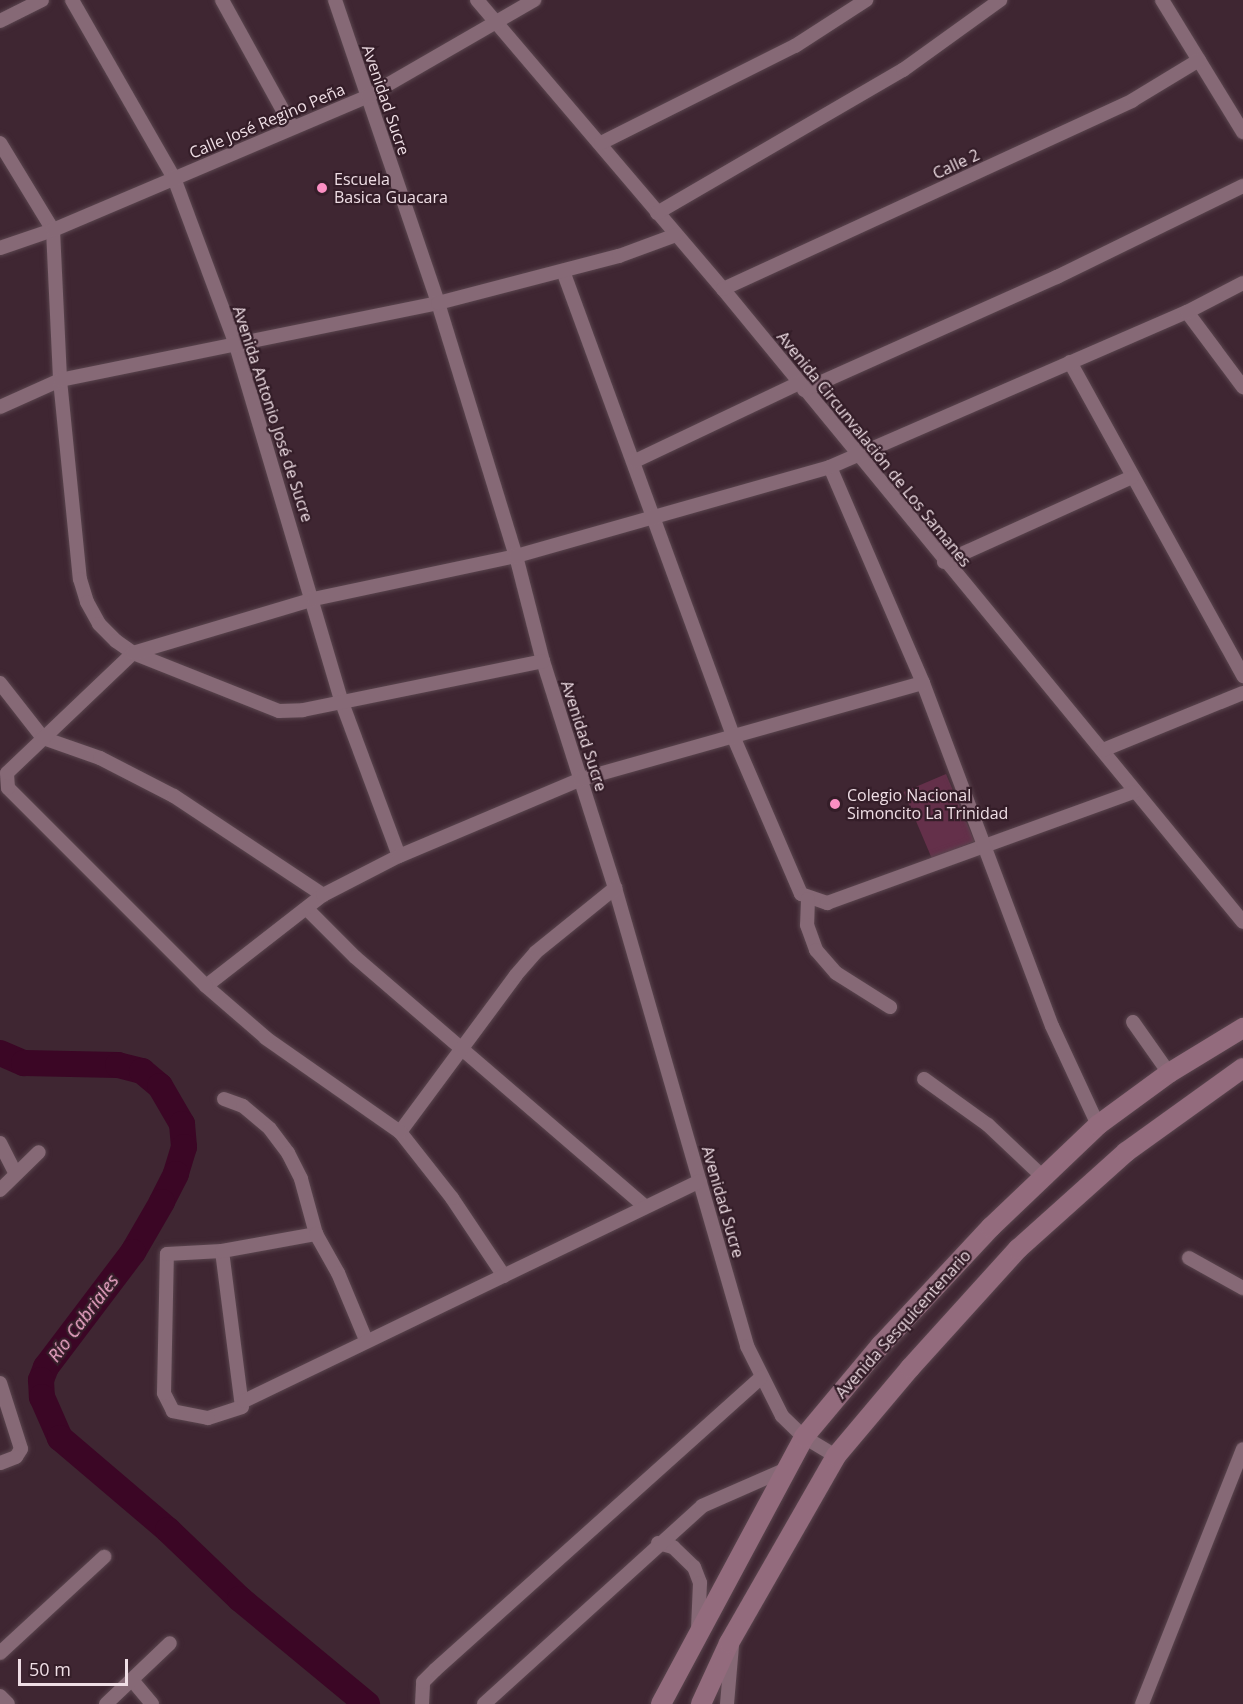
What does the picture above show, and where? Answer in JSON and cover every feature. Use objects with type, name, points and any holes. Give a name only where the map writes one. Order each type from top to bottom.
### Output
[{"type":"main road","name":"Avenida Sesquicentenario","points":[[661,1704],[698,1629],[767,1510],[784,1470],[804,1437],[880,1345],[991,1227],[1098,1125],[1170,1073],[1243,1028]]},
{"type":"main road","points":[[701,1704],[734,1635],[836,1456],[1018,1249],[1126,1152],[1243,1068]]},
{"type":"street","points":[[0,21],[42,0]]},
{"type":"street","name":"Avenida Antonio José de Sucre","points":[[72,0],[174,178],[235,342],[314,599],[341,700],[399,856]]},
{"type":"street","points":[[222,0],[292,127]]},
{"type":"street","name":"Avenidad Sucre","points":[[335,0],[438,303],[516,556],[543,661],[615,888],[747,1346],[782,1416],[804,1437],[836,1456]]},
{"type":"street","name":"Avenida Circunvalación de Los Samanes","points":[[477,0],[723,289],[944,562],[1103,750],[1134,792],[1237,902],[1243,922]]},
{"type":"street","name":"Calle José Regino Peña","points":[[0,248],[53,230],[368,96],[494,21],[534,0]]},
{"type":"street","points":[[601,143],[795,46],[866,0]]},
{"type":"street","points":[[657,213],[903,70],[1000,0]]},
{"type":"street","points":[[1162,0],[1243,132]]},
{"type":"street","name":"Calle 2","points":[[723,289],[1133,100],[1199,60]]},
{"type":"street","points":[[0,143],[53,230],[60,380],[80,579],[87,602],[99,624],[134,653],[279,711],[303,710],[341,700],[543,661]]},
{"type":"street","points":[[635,461],[1057,277],[1243,186]]},
{"type":"street","points":[[0,407],[60,380],[235,342],[438,303],[563,271],[676,235]]},
{"type":"street","points":[[563,271],[635,461],[734,736],[794,881],[808,900],[807,925],[816,950],[836,973],[890,1007]]},
{"type":"street","points":[[504,1276],[452,1198],[400,1132],[266,1038],[206,986],[8,788],[7,773],[134,653],[314,599],[516,556],[655,519],[830,467],[1187,312],[1243,283]]},
{"type":"street","points":[[1187,312],[1243,387]]},
{"type":"street","points":[[1070,362],[1243,676]]},
{"type":"street","points":[[830,467],[923,682],[1052,1026],[1098,1125]]},
{"type":"street","points":[[944,562],[1132,477]]},
{"type":"street","points":[[0,682],[17,709],[43,738],[100,758],[174,796],[323,895]]},
{"type":"street","points":[[206,986],[323,895],[399,856],[581,779],[923,682]]},
{"type":"street","points":[[1103,750],[1243,693]]},
{"type":"street","points":[[808,900],[826,903],[1134,792]]},
{"type":"street","points":[[400,1132],[537,952],[615,888]]},
{"type":"street","points":[[307,909],[355,957],[645,1206]]},
{"type":"street","points":[[1133,1022],[1170,1073]]},
{"type":"street","points":[[924,1079],[988,1125],[1044,1178]]},
{"type":"street","points":[[224,1099],[243,1106],[270,1129],[288,1154],[301,1179],[316,1234],[338,1272],[366,1340]]},
{"type":"street","points":[[0,1143],[15,1172]]},
{"type":"street","points":[[0,1190],[15,1172],[39,1152]]},
{"type":"street","points":[[316,1234],[222,1251],[166,1255],[164,1393],[173,1411],[208,1418],[239,1410],[244,1401],[366,1340],[700,1181]]},
{"type":"street","points":[[222,1251],[244,1401]]},
{"type":"street","points":[[1189,1258],[1243,1288]]},
{"type":"street","points":[[422,1704],[423,1682],[435,1670],[761,1377]]},
{"type":"street","points":[[0,1383],[21,1449],[16,1457],[0,1463]]},
{"type":"street","points":[[1142,1704],[1243,1449]]},
{"type":"street","points":[[484,1704],[658,1543],[702,1506],[784,1470]]},
{"type":"street","points":[[658,1543],[674,1547],[694,1567],[700,1583],[698,1629]]},
{"type":"street","points":[[0,1653],[104,1557]]},
{"type":"street","points":[[727,1704],[734,1635]]},
{"type":"street","points":[[106,1704],[170,1642]]},
{"type":"street","points":[[132,1680],[152,1704]]},
{"type":"street","points":[[0,1696],[8,1704]]},
{"type":"shaded area","points":[[946,774],[975,841],[932,859],[904,792]]},
{"type":"waterway","name":"Río Cabriales","points":[[0,1053],[24,1063],[118,1065],[142,1071],[160,1086],[182,1124],[184,1147],[176,1174],[162,1202],[133,1252],[46,1367],[41,1380],[42,1397],[60,1438],[168,1530],[240,1599],[367,1704]]},
{"type":"place","name":"Escuela Basica Guacara","points":[[322,188]]},
{"type":"place","name":"Colegio Nacional Simoncito La Trinidad","points":[[835,804]]}]
